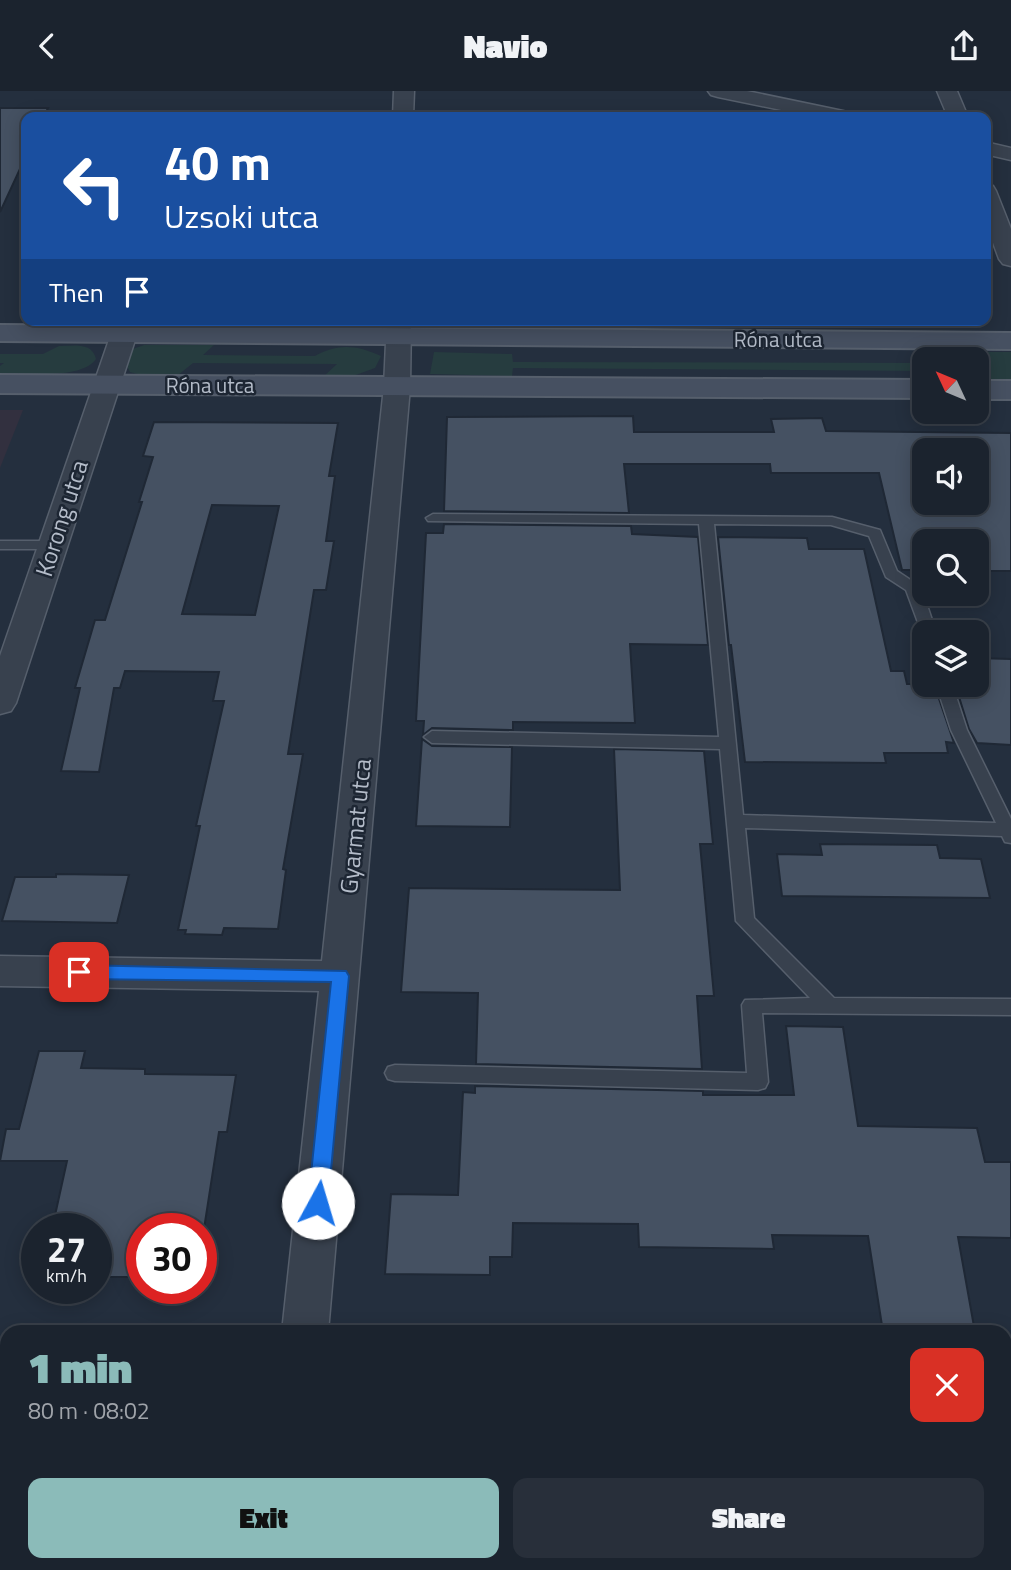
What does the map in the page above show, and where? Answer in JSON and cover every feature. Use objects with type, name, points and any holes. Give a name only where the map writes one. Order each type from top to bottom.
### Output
[{"type":"street","points":[[403,112],[404,91]]},
{"type":"street","points":[[718,91],[819,112]]},
{"type":"street","points":[[947,91],[956,112]]},
{"type":"street","points":[[991,149],[1011,154]]},
{"type":"street","points":[[991,220],[1011,259]]},
{"type":"street","name":"Róna utca","points":[[0,333],[124,334],[399,328],[1011,341]]},
{"type":"street","name":"Gyarmat utca","points":[[306,1325],[397,387],[399,328]]},
{"type":"street","name":"Korong utca","points":[[0,703],[124,334]]},
{"type":"street","name":"Róna utca","points":[[0,384],[912,389]]},
{"type":"street","points":[[989,390],[1011,390]]},
{"type":"street","points":[[0,971],[340,976]]},
{"type":"lane","points":[[433,518],[832,521],[875,533],[891,574],[913,587],[924,620]]},
{"type":"lane","points":[[706,520],[745,921],[830,1006]]},
{"type":"lane","points":[[0,545],[52,545]]},
{"type":"lane","points":[[735,821],[1009,834],[959,730],[948,697]]},
{"type":"lane","points":[[432,737],[728,743]]},
{"type":"lane","points":[[395,1073],[758,1082],[752,1005],[1011,1007]]},
{"type":"shaded area","points":[[0,410],[23,410],[0,468]]},
{"type":"green space","points":[[144,345],[214,345],[203,355],[315,356],[332,349],[348,347],[381,356],[375,368],[353,376],[323,377],[337,364],[193,363],[178,375],[141,375],[130,372],[125,362],[130,350]]},
{"type":"green space","points":[[59,346],[86,347],[96,359],[89,366],[66,373],[0,373],[0,366],[4,363],[0,363],[0,354],[43,354]]},
{"type":"green space","points":[[434,352],[512,354],[513,362],[912,363],[912,371],[513,368],[512,376],[430,374]]},
{"type":"green space","points":[[989,352],[1011,352],[1011,380],[989,379]]},
{"type":"building","points":[[0,108],[48,108],[46,112],[21,112],[21,167],[0,212]]},
{"type":"building","points":[[633,416],[634,432],[774,432],[771,419],[822,418],[826,431],[1011,433],[1011,571],[989,571],[989,529],[912,529],[912,570],[902,570],[879,473],[771,473],[770,464],[624,464],[629,513],[444,511],[447,417]]},
{"type":"building","points":[[154,422],[338,423],[329,476],[335,476],[326,541],[334,541],[326,590],[314,590],[288,754],[303,754],[283,869],[286,870],[278,929],[224,928],[222,935],[185,934],[186,930],[178,930],[200,826],[196,826],[224,701],[213,701],[219,672],[125,671],[120,688],[114,688],[99,772],[61,771],[80,688],[75,688],[95,620],[105,620],[142,502],[139,502],[153,457],[143,456]],"holes":[[[212,505],[279,506],[255,615],[182,614]]]},
{"type":"building","points":[[444,524],[631,526],[632,534],[698,537],[708,645],[630,644],[635,723],[513,722],[513,730],[432,728],[423,735],[424,721],[416,721],[426,533],[443,533]]},
{"type":"building","points":[[718,537],[807,538],[809,549],[864,549],[891,671],[904,671],[907,684],[912,684],[912,697],[938,697],[954,743],[946,742],[948,753],[884,753],[886,763],[745,762]]},
{"type":"building","points":[[989,658],[1011,659],[1011,745],[977,743],[969,729],[959,697],[989,697]]},
{"type":"building","points":[[422,739],[432,746],[512,747],[510,827],[416,826]]},
{"type":"building","points":[[614,749],[704,751],[713,844],[700,844],[714,996],[697,996],[702,1069],[476,1064],[478,993],[401,992],[409,888],[620,890]]},
{"type":"building","points":[[820,844],[937,845],[940,858],[981,859],[990,898],[782,896],[777,854],[822,855]]},
{"type":"building","points":[[56,874],[129,875],[117,923],[2,921],[15,877],[56,877]]},
{"type":"building","points":[[786,1026],[843,1027],[858,1126],[977,1128],[985,1162],[1011,1162],[1011,1238],[958,1237],[974,1325],[882,1325],[868,1236],[772,1235],[774,1249],[639,1247],[638,1224],[513,1223],[512,1257],[490,1257],[490,1275],[385,1274],[391,1194],[458,1195],[463,1092],[475,1093],[475,1086],[703,1091],[703,1095],[794,1095]]},
{"type":"building","points":[[39,1051],[85,1051],[81,1068],[145,1069],[145,1074],[236,1075],[227,1132],[219,1132],[206,1213],[126,1213],[126,1277],[112,1277],[112,1213],[56,1213],[67,1161],[0,1161],[6,1129],[19,1129]]},
{"type":"route","points":[[79,972],[340,976],[318,1203]]}]
